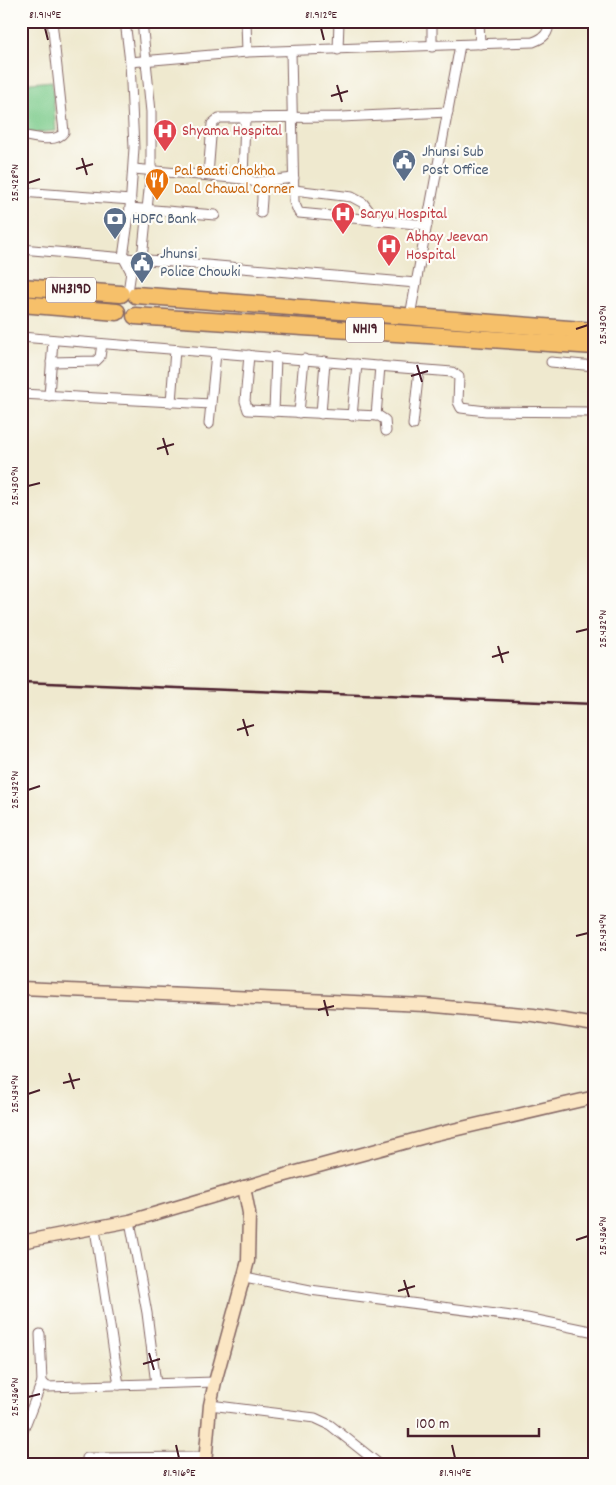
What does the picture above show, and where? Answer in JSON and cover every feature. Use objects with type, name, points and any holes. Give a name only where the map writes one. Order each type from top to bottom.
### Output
[{"type":"highway","name":"NH319D","points":[[21,287],[595,331]]},
{"type":"highway","points":[[117,312],[116,300],[128,294],[141,305],[135,316]]},
{"type":"highway","name":"NH319D","points":[[21,304],[117,312]]},
{"type":"highway","name":"NH19","points":[[117,312],[127,318],[135,316],[595,346]]},
{"type":"street","points":[[21,135],[53,139],[64,132],[52,21]]},
{"type":"street","points":[[125,21],[130,62],[134,169],[123,257],[131,272]]},
{"type":"street","points":[[128,294],[131,272],[142,259],[151,170],[151,112],[142,21]]},
{"type":"street","points":[[246,21],[247,52]]},
{"type":"street","points":[[338,50],[339,21]]},
{"type":"street","points":[[432,21],[432,48]]},
{"type":"street","points":[[479,21],[480,44]]},
{"type":"street","points":[[130,62],[247,52],[432,48],[533,42],[541,40],[547,34],[549,21]]},
{"type":"street","points":[[410,316],[460,45]]},
{"type":"street","points":[[291,51],[296,208],[304,215],[427,225]]},
{"type":"street","points":[[208,175],[211,128],[214,120],[448,112]]},
{"type":"street","points":[[242,179],[245,118]]},
{"type":"street","points":[[134,169],[208,175],[257,182],[294,178]]},
{"type":"street","points":[[257,182],[262,190],[261,213]]},
{"type":"street","points":[[294,190],[352,197],[363,203],[377,221]]},
{"type":"street","points":[[21,192],[131,204],[148,209],[215,215]]},
{"type":"street","points":[[21,249],[416,283]]},
{"type":"street","points":[[21,337],[456,373],[459,380],[458,402],[460,406],[466,409],[595,412]]},
{"type":"street","points":[[49,396],[53,340]]},
{"type":"street","points":[[51,362],[96,361],[100,357],[102,344]]},
{"type":"street","points":[[171,402],[175,350]]},
{"type":"street","points":[[209,424],[216,353]]},
{"type":"street","points":[[249,355],[246,407],[251,411],[376,416],[385,420],[386,431]]},
{"type":"street","points":[[274,412],[276,357]]},
{"type":"street","points":[[299,413],[304,359]]},
{"type":"street","points":[[321,414],[325,361]]},
{"type":"street","points":[[552,362],[595,366]]},
{"type":"street","points":[[352,416],[357,364]]},
{"type":"street","points":[[376,416],[380,366]]},
{"type":"street","points":[[414,425],[419,369]]},
{"type":"street","points":[[21,394],[211,404]]},
{"type":"street","points":[[21,988],[425,1005],[523,1013],[595,1025]]},
{"type":"street","points":[[21,1242],[130,1221],[244,1186],[432,1135],[595,1097]]},
{"type":"street","points":[[88,1458],[205,1460],[210,1404],[245,1276],[249,1229],[244,1186]]},
{"type":"street","points":[[130,1221],[144,1299],[156,1384]]},
{"type":"street","points":[[95,1229],[119,1385]]},
{"type":"street","points":[[245,1276],[310,1290],[527,1318],[595,1332]]},
{"type":"street","points":[[21,1436],[42,1382],[40,1334]]},
{"type":"street","points":[[42,1382],[50,1387],[215,1382]]},
{"type":"street","points":[[210,1404],[315,1418],[330,1425],[379,1464]]},
{"type":"green space","points":[[52,81],[56,131],[21,134],[21,84]]},
{"type":"railway","points":[[21,682],[595,704]]},
{"type":"place","name":"Shyama Hospital","points":[[165,152]]},
{"type":"place","name":"Jhunsi Sub Post Office","points":[[404,182]]},
{"type":"place","name":"Pal Baati Chokha Daal Chawal Corner","points":[[157,201]]},
{"type":"place","name":"Saryu Hospital","points":[[343,235]]},
{"type":"place","name":"HDFC Bank","points":[[115,240]]},
{"type":"place","name":"Abhay Jeevan Hospital","points":[[389,267]]},
{"type":"place","name":"Jhunsi Police Chowki","points":[[142,284]]}]
